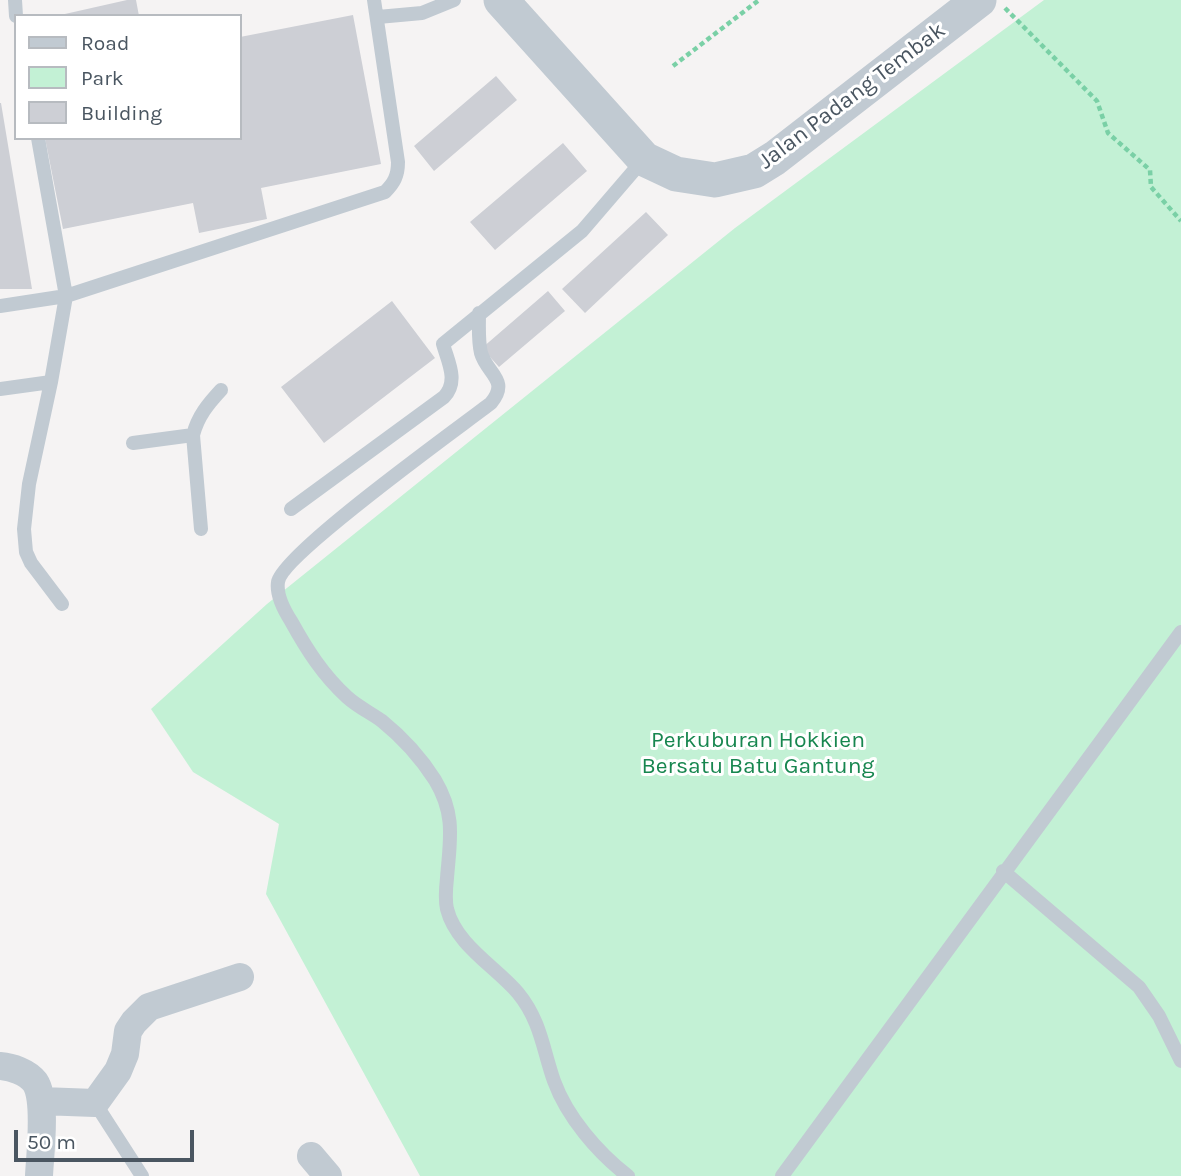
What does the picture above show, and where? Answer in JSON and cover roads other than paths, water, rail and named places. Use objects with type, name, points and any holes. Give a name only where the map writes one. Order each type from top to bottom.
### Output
[{"type":"street","name":"Jalan Padang Tembak","points":[[501,0],[643,159],[676,174],[715,180],[754,170],[775,158],[978,0]]},
{"type":"street","points":[[41,1101],[95,1103],[118,1071],[125,1054],[128,1031],[149,1007],[240,977]]},
{"type":"street","points":[[0,1066],[24,1073],[35,1083],[41,1101],[39,1176]]},
{"type":"lane","points":[[0,306],[66,296],[385,192],[398,173],[398,162],[374,0]]},
{"type":"lane","points":[[378,17],[422,13],[454,0]]},
{"type":"lane","points":[[38,140],[66,296],[29,484],[24,529],[26,552],[31,563],[62,604]]},
{"type":"lane","points":[[291,509],[449,392],[453,379],[443,344],[582,231],[643,159]]},
{"type":"lane","points":[[479,313],[481,354],[497,379],[497,396],[309,543],[281,571],[277,583],[282,606],[309,654],[350,699],[404,740],[436,782],[452,824],[446,885],[447,909],[469,945],[519,994],[533,1016],[543,1039],[555,1082],[581,1129],[612,1164],[628,1176]]},
{"type":"lane","points":[[0,389],[51,382]]},
{"type":"lane","points":[[201,529],[193,435],[206,406],[221,390]]},
{"type":"lane","points":[[133,443],[193,435]]},
{"type":"lane","points":[[782,1176],[1003,871],[1181,632]]},
{"type":"lane","points":[[1003,871],[1139,987],[1159,1016],[1181,1061]]},
{"type":"lane","points":[[95,1103],[142,1176]]},
{"type":"park label","name":"Perkuburan Hokkien Bersatu Batu Gantung","points":[[758,753]]}]
